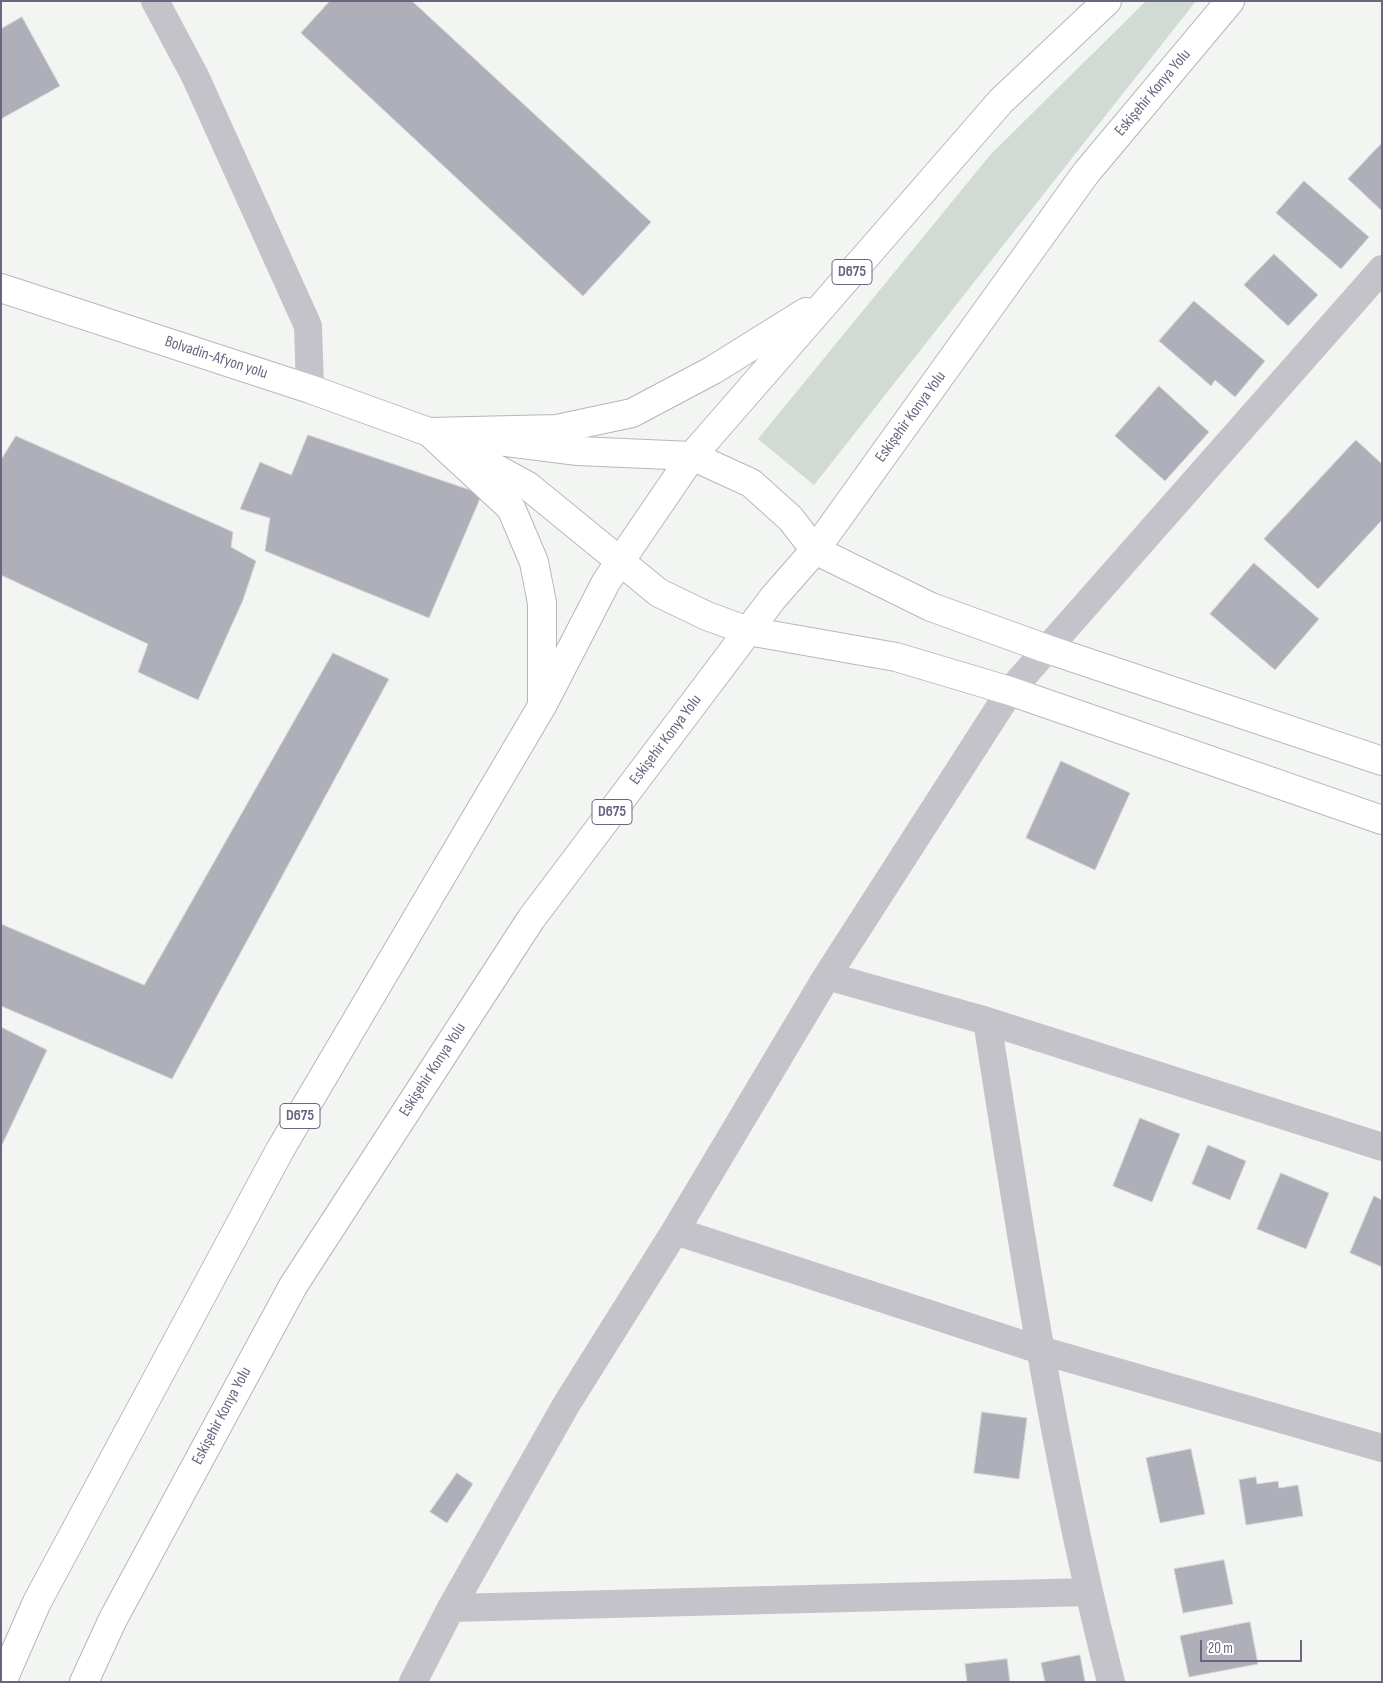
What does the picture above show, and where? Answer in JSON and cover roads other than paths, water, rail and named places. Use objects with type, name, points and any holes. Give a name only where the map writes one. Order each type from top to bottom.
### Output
[{"type":"main road","name":"D675","points":[[2,1682],[37,1602],[280,1150],[542,706],[606,582],[692,456],[1001,101],[1107,1]]},
{"type":"main road","name":"Eskişehir Konya Yolu","points":[[84,1682],[113,1619],[293,1286],[531,919],[773,598],[816,550],[1086,173],[1230,1]]},
{"type":"main road","name":"Bolvadin-Afyon yolu","points":[[1,288],[310,389],[429,432]]},
{"type":"main road","points":[[429,432],[557,429],[632,413],[713,370],[828,299]]},
{"type":"main road","points":[[429,432],[578,451],[692,456],[751,483],[790,518],[816,550],[931,607],[1047,649],[1382,761]]},
{"type":"main road","points":[[429,432],[528,486],[659,593],[707,616],[748,631],[896,657],[1010,690],[1382,820]]},
{"type":"main road","points":[[429,432],[511,508],[534,562],[542,603],[542,706]]},
{"type":"street","points":[[155,1],[195,76],[308,326],[310,389]]},
{"type":"street","points":[[413,1682],[451,1608],[566,1405],[675,1231],[827,976],[1010,690],[1382,270]]},
{"type":"street","points":[[827,976],[986,1021],[1382,1147]]},
{"type":"street","points":[[986,1021],[1040,1350],[1088,1592],[1111,1682]]},
{"type":"street","points":[[675,1231],[1040,1350],[1382,1448]]},
{"type":"street","points":[[451,1608],[1088,1592]]}]
